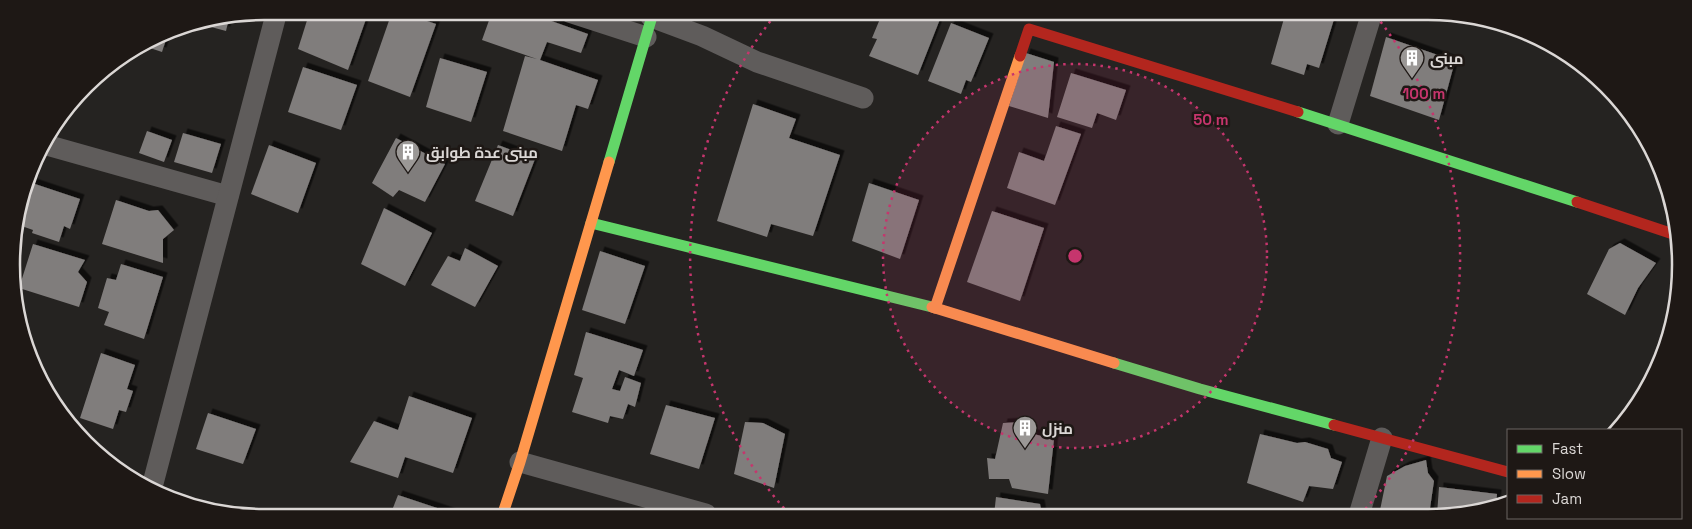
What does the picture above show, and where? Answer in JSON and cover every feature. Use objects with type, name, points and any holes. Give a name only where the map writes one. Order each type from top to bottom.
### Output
[{"type":"street","points":[[153,482],[276,20]]},
{"type":"street","points":[[634,20],[650,22],[702,36],[757,62],[863,98]]},
{"type":"street","points":[[1338,124],[1370,20]]},
{"type":"street","points":[[506,509],[650,22]]},
{"type":"street","points":[[935,308],[1031,22],[1670,233]]},
{"type":"street","points":[[51,146],[228,196]]},
{"type":"street","points":[[591,223],[935,308],[1200,389],[1507,472]]},
{"type":"street","points":[[1361,509],[1382,438]]},
{"type":"street","points":[[520,462],[688,509]]},
{"type":"building","points":[[307,20],[366,20],[348,70],[298,49]]},
{"type":"building","points":[[389,20],[424,20],[436,24],[410,97],[368,81]]},
{"type":"building","points":[[489,20],[549,20],[588,34],[581,53],[547,42],[540,60],[598,80],[588,109],[576,105],[562,151],[503,131],[525,56],[537,59],[482,40]]},
{"type":"building","points":[[880,20],[940,20],[918,75],[869,56],[877,39],[872,38]]},
{"type":"building","points":[[1284,20],[1334,20],[1319,68],[1307,64],[1304,75],[1271,64]]},
{"type":"building","points":[[228,23],[226,31],[209,26]]},
{"type":"building","points":[[951,23],[989,38],[971,82],[966,80],[961,94],[928,81]]},
{"type":"building","name":"مبنى","points":[[1386,37],[1455,61],[1439,120],[1370,96]]},
{"type":"building","points":[[165,41],[162,52],[150,48]]},
{"type":"building","points":[[1026,53],[1054,62],[1048,118],[1009,106]]},
{"type":"building","points":[[440,58],[487,72],[471,122],[426,107]]},
{"type":"building","points":[[303,67],[357,85],[341,130],[288,112]]},
{"type":"building","points":[[1071,73],[1126,90],[1116,120],[1097,113],[1092,128],[1057,117]]},
{"type":"building","points":[[753,104],[796,119],[789,138],[840,155],[813,236],[771,224],[767,237],[717,221]]},
{"type":"building","points":[[1056,126],[1081,134],[1055,205],[1007,188],[1019,152],[1044,161]]},
{"type":"building","points":[[147,131],[172,140],[164,162],[139,153]]},
{"type":"building","points":[[183,133],[221,144],[212,173],[174,162]]},
{"type":"building","name":"مبنى عدة طوابق","points":[[396,138],[445,164],[425,202],[399,190],[393,197],[372,183]]},
{"type":"building","points":[[269,145],[316,163],[298,213],[251,194]]},
{"type":"building","points":[[498,145],[535,159],[513,216],[475,201]]},
{"type":"building","points":[[869,183],[919,200],[900,259],[852,241]]},
{"type":"building","points":[[34,184],[80,199],[70,229],[64,226],[59,242],[32,233],[33,230],[23,227],[28,201]]},
{"type":"building","points":[[116,200],[149,211],[158,210],[174,230],[163,239],[163,263],[102,244]]},
{"type":"building","points":[[384,208],[432,233],[405,286],[361,264]]},
{"type":"building","points":[[992,211],[1044,228],[1020,301],[967,282]]},
{"type":"building","points":[[1620,243],[1656,263],[1638,288],[1625,315],[1587,294],[1609,249]]},
{"type":"building","points":[[33,244],[85,260],[78,272],[87,282],[79,307],[22,289],[21,281]]},
{"type":"building","points":[[465,248],[498,266],[475,307],[431,285],[448,256],[460,261]]},
{"type":"building","points":[[600,251],[645,266],[625,324],[582,310]]},
{"type":"building","points":[[121,264],[163,277],[144,339],[104,325],[109,312],[98,308],[107,278],[116,280]]},
{"type":"building","points":[[586,332],[643,350],[634,376],[619,370],[612,389],[620,391],[625,377],[641,383],[635,407],[628,404],[623,419],[610,416],[608,423],[572,412],[583,378],[574,375]]},
{"type":"building","points":[[101,353],[135,365],[127,389],[133,391],[126,412],[119,410],[113,429],[80,418]]},
{"type":"building","points":[[409,396],[472,418],[453,473],[405,457],[398,478],[350,462],[374,421],[398,430]]},
{"type":"building","points":[[666,405],[715,418],[699,469],[650,454]]},
{"type":"building","points":[[208,413],[256,429],[243,464],[196,449]]},
{"type":"building","points":[[745,422],[763,423],[785,434],[774,488],[734,474]]},
{"type":"building","name":"منزل","points":[[1024,422],[1021,431],[1054,439],[1048,494],[1012,488],[1009,479],[989,479],[987,458],[995,459],[1003,423]]},
{"type":"building","points":[[1260,434],[1297,443],[1305,442],[1328,449],[1331,458],[1342,462],[1333,489],[1309,486],[1303,502],[1247,483]]},
{"type":"building","points":[[1426,460],[1428,473],[1434,481],[1430,509],[1380,509],[1387,476],[1405,466]]},
{"type":"building","points":[[1439,487],[1497,494],[1497,499],[1491,501],[1459,507],[1437,508]]},
{"type":"building","points":[[398,495],[440,509],[393,509]]},
{"type":"building","points":[[996,497],[1040,504],[1041,509],[995,509]]},
{"type":"traffic: fast","points":[[609,162],[651,20]]},
{"type":"traffic: fast","points":[[1298,112],[1577,202]]},
{"type":"traffic: fast","points":[[591,223],[932,307]]},
{"type":"traffic: fast","points":[[1114,363],[1200,389],[1334,425]]},
{"type":"traffic: slow","points":[[935,308],[1020,56]]},
{"type":"traffic: slow","points":[[504,509],[609,162]]},
{"type":"traffic: slow","points":[[932,307],[1114,363]]},
{"type":"traffic: jam","points":[[1020,56],[1029,29],[1298,112]]},
{"type":"traffic: jam","points":[[1577,202],[1670,233]]},
{"type":"traffic: jam","points":[[1334,425],[1507,472]]},
{"type":"place","name":"مبنى","points":[[1412,79]]},
{"type":"place","name":"مبنى عدة طوابق","points":[[408,173]]},
{"type":"place","name":"منزل","points":[[1025,449]]}]
